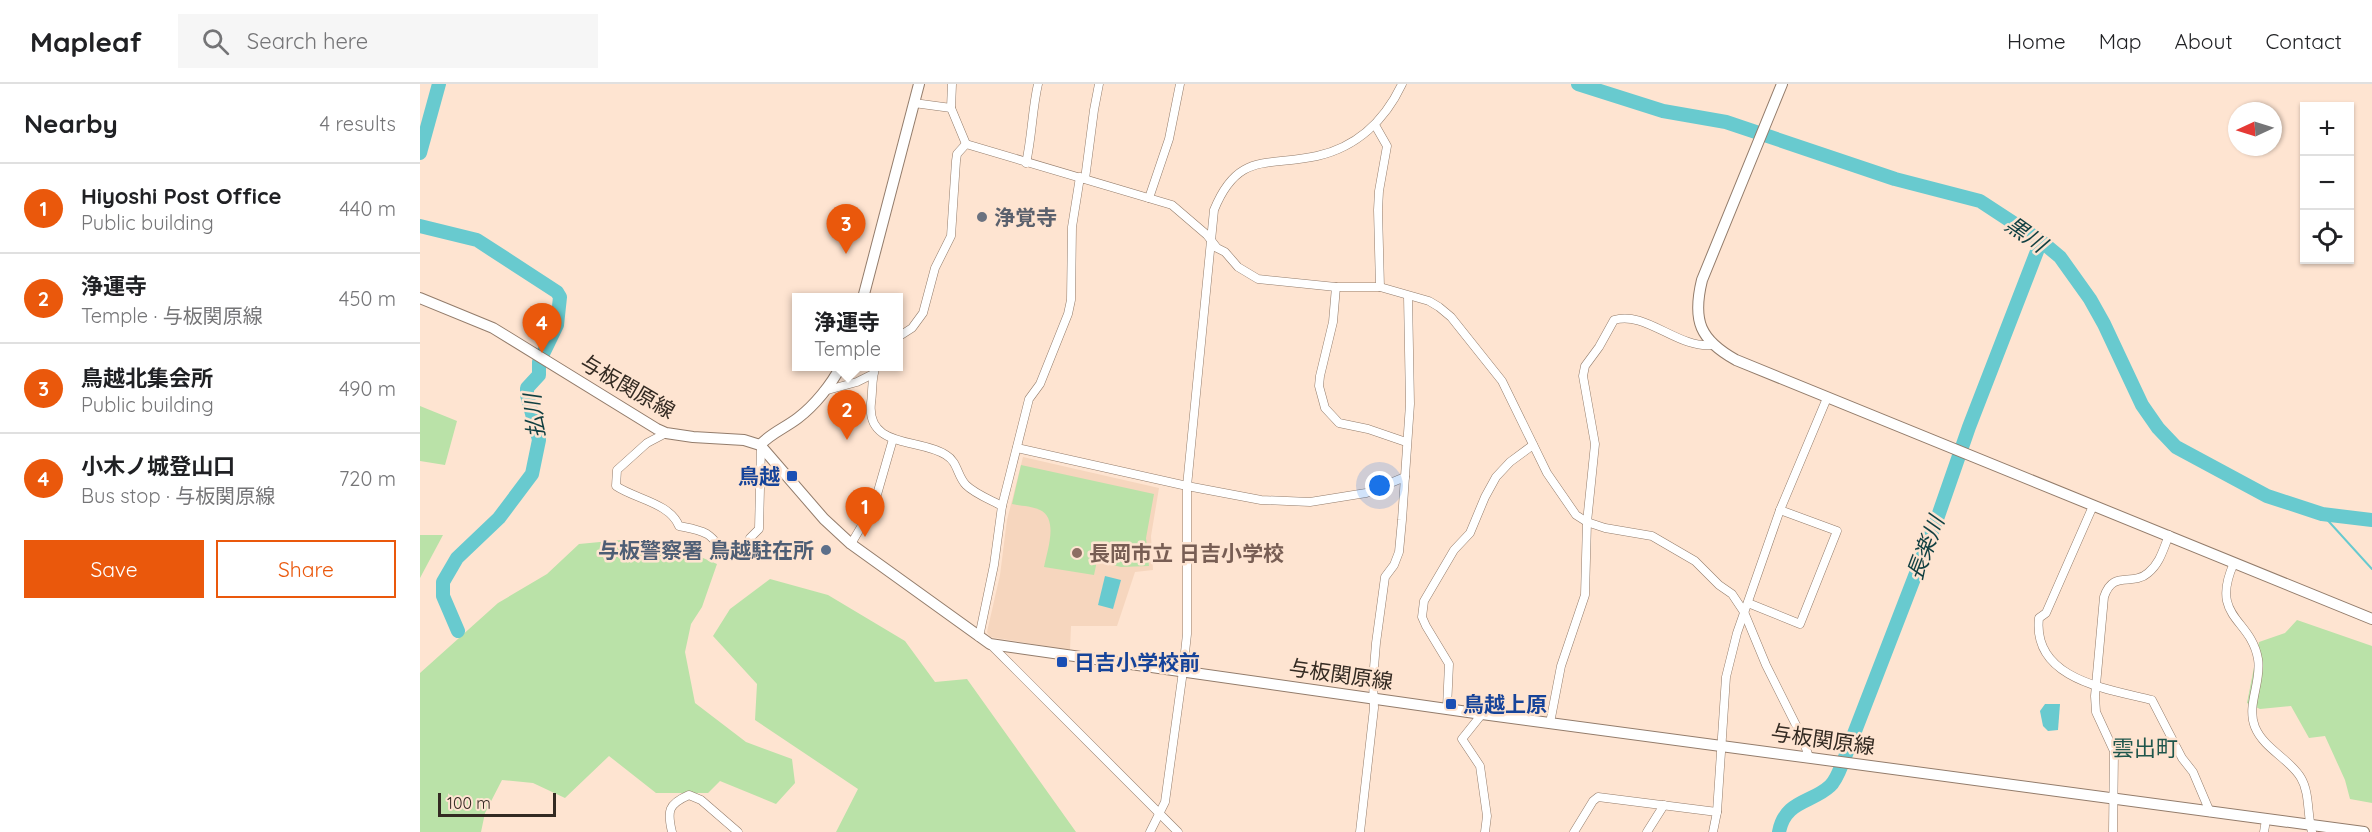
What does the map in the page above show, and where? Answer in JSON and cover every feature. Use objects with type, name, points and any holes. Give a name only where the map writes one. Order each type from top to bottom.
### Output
[{"type":"main road","points":[[864,293],[919,84]]},
{"type":"main road","points":[[1782,84],[1700,290],[1699,319],[1712,345],[1736,360],[1827,398],[2372,619]]},
{"type":"main road","name":"与板関原線","points":[[420,298],[493,328],[666,433],[744,440],[760,446],[824,519],[851,544],[990,644],[1482,714],[1721,744],[2210,812],[2312,829],[2364,832]]},
{"type":"main road","points":[[760,446],[779,429],[800,417],[824,391],[838,371]]},
{"type":"street","points":[[952,84],[951,108],[966,144],[1149,198],[1178,210],[1238,267],[1258,279],[1336,287],[1380,287],[1429,301],[1451,317],[1502,381],[1546,473],[1576,515],[1587,522],[1605,528],[1652,536],[1695,561],[1731,594],[1744,612],[1809,757]]},
{"type":"street","points":[[1026,163],[1030,145],[1033,104],[1038,84]]},
{"type":"street","points":[[979,637],[994,566],[1002,506],[1029,399],[1040,384],[1068,314],[1071,300],[1072,226],[1100,84]]},
{"type":"street","points":[[1149,198],[1169,139],[1180,84]]},
{"type":"street","points":[[1150,832],[1165,802],[1184,672],[1187,634],[1187,486],[1214,210],[1220,195],[1239,173],[1265,162],[1308,158],[1330,153],[1355,141],[1375,125],[1393,102],[1402,84]]},
{"type":"street","points":[[914,103],[951,108]]},
{"type":"street","points":[[1375,125],[1388,146],[1378,210],[1380,287]]},
{"type":"street","points":[[903,334],[912,328],[924,313],[935,268],[951,236],[957,154],[966,144]]},
{"type":"street","points":[[1336,287],[1333,322],[1320,376],[1325,408],[1339,423],[1368,429],[1406,442]]},
{"type":"street","points":[[1360,832],[1374,699],[1376,643],[1385,578],[1394,565],[1398,552],[1410,404],[1408,296]]},
{"type":"street","points":[[1551,723],[1561,666],[1585,595],[1587,522],[1595,444],[1583,375],[1585,366],[1604,340],[1614,320],[1626,318],[1637,320],[1695,346],[1712,345]]},
{"type":"street","points":[[824,391],[857,382],[873,371]]},
{"type":"street","points":[[874,371],[870,411],[871,419],[876,426],[893,439],[945,454],[956,464],[964,483],[969,488],[1002,506]]},
{"type":"street","points":[[1713,832],[1717,812],[1726,677],[1744,612],[1780,510],[1827,398]]},
{"type":"street","points":[[666,433],[647,443],[617,470],[616,486],[665,510],[676,518],[679,526],[706,534],[725,554],[732,556],[741,553],[759,529],[760,446]]},
{"type":"street","points":[[851,544],[874,505],[893,439]]},
{"type":"street","points":[[1447,708],[1449,664],[1422,617],[1424,601],[1454,550],[1470,533],[1496,477],[1510,462],[1533,445]]},
{"type":"street","points":[[1017,448],[1261,501],[1310,502],[1366,494],[1404,477]]},
{"type":"street","points":[[2093,506],[2046,612],[2039,618],[2038,626],[2047,652],[2059,669],[2080,681],[2152,700],[2182,758],[2193,772],[2210,812]]},
{"type":"street","points":[[1748,603],[1800,624],[1837,531],[1780,510]]},
{"type":"street","points":[[2113,832],[2114,751],[2096,712],[2100,625],[2107,589],[2117,580],[2123,578],[2136,580],[2147,574],[2159,561],[2169,536]]},
{"type":"street","points":[[2234,563],[2228,580],[2227,599],[2231,615],[2247,634],[2258,659],[2256,691],[2252,705],[2255,729],[2264,741],[2295,769],[2303,781],[2312,829]]},
{"type":"street","points":[[990,644],[1178,832]]},
{"type":"street","points":[[1482,714],[1462,738],[1480,766],[1486,816],[1485,832]]},
{"type":"street","points":[[672,832],[668,817],[669,809],[680,799],[689,795],[701,800],[738,832]]},
{"type":"street","points":[[1574,832],[1598,797],[1717,812]]},
{"type":"street","points":[[1647,832],[1664,805]]},
{"type":"street","points":[[2264,832],[2266,820]]},
{"type":"shaded area","name":"長岡市立 日吉小学校","points":[[1023,457],[1159,488],[1151,536],[1153,570],[1135,572],[1117,626],[1071,626],[1070,650],[990,637],[987,632],[1000,575],[1007,520]]},
{"type":"green space","points":[[420,406],[457,421],[445,465],[420,461]]},
{"type":"green space","points":[[1021,465],[1154,494],[1146,538],[1149,566],[1121,567],[1097,561],[1094,575],[1044,567],[1050,536],[1049,520],[1046,514],[1030,507],[1012,504]]},
{"type":"green space","points":[[420,535],[443,535],[420,578]]},
{"type":"green space","points":[[621,540],[668,543],[717,564],[702,607],[691,624],[685,652],[695,703],[746,742],[792,759],[795,783],[776,804],[720,781],[708,793],[656,793],[609,756],[565,798],[533,783],[502,780],[485,813],[481,832],[420,832],[420,673],[498,603],[547,574],[579,544]]},
{"type":"green space","points":[[770,579],[828,595],[905,641],[935,682],[967,679],[1076,832],[836,832],[858,789],[755,720],[757,684],[713,636],[730,609]]},
{"type":"green space","points":[[2297,620],[2372,646],[2372,803],[2350,799],[2345,780],[2325,736],[2309,738],[2291,706],[2260,709],[2247,703],[2259,642],[2285,633]]},
{"type":"water","points":[[1105,576],[1121,580],[1113,609],[1098,605]]},
{"type":"water","points":[[2045,704],[2060,704],[2058,730],[2048,731],[2043,726],[2040,711]]},
{"type":"waterway","name":"払川","points":[[420,153],[439,84]]},
{"type":"waterway","name":"黒川","points":[[1578,84],[1663,111],[1726,122],[1895,179],[1980,201],[2041,241],[2060,257],[2090,299],[2104,324],[2142,405],[2158,428],[2176,447],[2267,496],[2322,514],[2372,520]]},
{"type":"waterway","name":"払川","points":[[420,226],[477,240],[557,292],[560,297],[557,325],[539,362],[539,375],[527,388],[539,440],[532,474],[499,518],[457,558],[443,582],[443,596],[458,631]]},
{"type":"waterway","name":"長楽川","points":[[1779,832],[1782,822],[1793,808],[1823,792],[1839,773],[2041,241]]},
{"type":"waterway","points":[[2322,514],[2372,569]]},
{"type":"place","name":"浄覚寺","points":[[982,217]]},
{"type":"place","name":"鳥越北集会所","points":[[846,254]]},
{"type":"place","name":"小木ノ城登山口","points":[[542,353]]},
{"type":"place","name":"浄運寺","points":[[847,440]]},
{"type":"place","name":"鳥越","points":[[792,476]]},
{"type":"place","name":"Hiyoshi Post Office","points":[[865,537]]},
{"type":"place","name":"与板警察署 鳥越駐在所","points":[[826,550]]},
{"type":"place","name":"長岡市立 日吉小学校","points":[[1077,553]]},
{"type":"place","name":"日吉小学校前","points":[[1062,662]]},
{"type":"place","name":"鳥越上原","points":[[1451,704]]},
{"type":"district","name":"雲出町","points":[[2145,748]]}]
